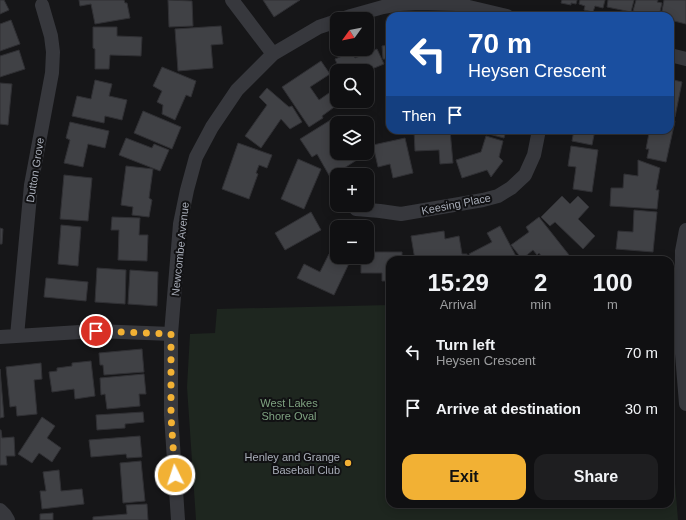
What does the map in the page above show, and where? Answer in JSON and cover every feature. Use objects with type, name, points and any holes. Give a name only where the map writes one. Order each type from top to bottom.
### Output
[{"type":"street","points":[[232,0],[273,54]]},
{"type":"street","points":[[365,12],[400,4],[420,3],[456,4],[490,12]]},
{"type":"street","name":"Dutton Grove","points":[[17,336],[31,185],[52,73],[51,36],[42,5]]},
{"type":"street","name":"Newcombe Avenue","points":[[178,520],[171,416],[171,334],[180,224],[196,157],[212,127],[237,90],[273,54],[319,27],[330,23]]},
{"type":"street","points":[[674,56],[686,59]]},
{"type":"street","name":"Keesing Place","points":[[374,210],[401,214],[498,196],[511,188],[525,175],[534,155],[539,134]]},
{"type":"street","points":[[686,230],[682,251],[681,341],[686,404]]},
{"type":"street","points":[[0,337],[96,331],[171,334]]},
{"type":"street","points":[[0,510],[8,520]]},
{"type":"green space","name":"West Lakes Shore Oval","points":[[386,305],[386,508],[674,508],[674,470],[678,520],[196,520],[187,387],[190,334],[215,333],[217,309]]},
{"type":"building","points":[[0,0],[4,0],[9,10],[0,14]]},
{"type":"building","points":[[79,0],[124,0],[125,3],[127,3],[130,18],[95,24],[91,4],[80,6]]},
{"type":"building","points":[[168,0],[192,1],[193,26],[169,27]]},
{"type":"building","points":[[263,0],[300,0],[274,17]]},
{"type":"building","points":[[562,0],[577,0],[576,4],[571,3],[571,5],[561,3]]},
{"type":"building","points":[[580,0],[605,0],[603,8],[595,6],[593,12],[584,10],[585,6],[579,4]]},
{"type":"building","points":[[608,0],[634,0],[631,12],[607,7]]},
{"type":"building","points":[[636,0],[658,0],[657,2],[662,3],[660,12],[633,11]]},
{"type":"building","points":[[664,0],[686,0],[686,24],[674,21],[674,12],[662,12]]},
{"type":"building","points":[[11,20],[20,44],[0,51],[0,24]]},
{"type":"building","points":[[221,26],[223,44],[211,45],[213,68],[178,71],[175,29]]},
{"type":"building","points":[[93,27],[117,27],[117,36],[142,37],[141,56],[110,55],[109,69],[95,69]]},
{"type":"building","points":[[382,46],[386,46],[386,59],[383,59]]},
{"type":"building","points":[[377,49],[384,64],[374,68],[374,64],[337,64],[335,59],[342,56],[354,56],[355,58],[360,56],[374,56],[374,50]]},
{"type":"building","points":[[19,50],[25,69],[0,77],[0,56]]},
{"type":"building","points":[[321,61],[330,74],[310,87],[319,100],[329,93],[330,108],[333,108],[322,116],[323,118],[309,127],[282,87]]},
{"type":"building","points":[[162,67],[196,81],[191,97],[186,95],[175,120],[162,114],[163,105],[157,102],[162,91],[153,86]]},
{"type":"building","points":[[95,80],[112,84],[109,96],[127,100],[122,120],[105,116],[104,123],[72,116],[77,96],[91,99]]},
{"type":"building","points":[[674,80],[682,82],[674,117]]},
{"type":"building","points":[[0,83],[12,84],[8,125],[0,124]]},
{"type":"building","points":[[267,88],[289,107],[292,106],[302,122],[290,129],[281,119],[261,148],[245,136],[267,105],[259,97]]},
{"type":"building","points":[[143,111],[181,127],[172,149],[134,133]]},
{"type":"building","points":[[330,120],[330,160],[357,160],[344,168],[330,168],[330,177],[317,154],[312,157],[300,139]]},
{"type":"building","points":[[70,122],[109,131],[105,148],[88,144],[83,167],[64,163],[70,140],[66,138]]},
{"type":"building","points":[[414,134],[450,134],[453,163],[440,164],[439,150],[415,151]]},
{"type":"building","points":[[489,134],[505,134],[504,138]]},
{"type":"building","points":[[573,134],[594,134],[592,145],[572,141]]},
{"type":"building","points":[[649,134],[672,134],[666,162],[647,158],[649,149],[646,149]]},
{"type":"building","points":[[486,136],[503,141],[499,157],[503,161],[491,177],[487,170],[462,178],[456,160],[481,152]]},
{"type":"building","points":[[126,138],[152,148],[154,144],[169,150],[160,171],[119,155]]},
{"type":"building","points":[[405,138],[413,173],[393,178],[390,164],[378,167],[374,145]]},
{"type":"building","points":[[238,143],[272,155],[267,168],[259,165],[256,173],[258,174],[249,199],[222,189]]},
{"type":"building","points":[[571,146],[598,150],[592,192],[573,189],[576,167],[568,166]]},
{"type":"building","points":[[298,159],[321,169],[304,209],[281,199]]},
{"type":"building","points":[[638,160],[660,168],[656,190],[659,190],[657,209],[610,206],[611,188],[623,188],[624,174],[638,176]]},
{"type":"building","points":[[126,166],[153,169],[149,198],[152,200],[149,217],[132,215],[133,207],[121,205]]},
{"type":"building","points":[[64,175],[92,178],[88,221],[60,219]]},
{"type":"building","points":[[562,196],[570,204],[578,196],[589,207],[578,219],[595,236],[583,249],[555,222],[550,226],[541,217]]},
{"type":"building","points":[[634,210],[657,212],[653,252],[616,249],[618,231],[633,232]]},
{"type":"building","points":[[311,212],[321,230],[285,250],[275,233]]},
{"type":"building","points":[[112,217],[140,218],[139,235],[148,235],[147,261],[118,260],[119,230],[111,230]]},
{"type":"building","points":[[539,217],[570,256],[541,256],[539,253],[537,255],[533,250],[526,256],[520,256],[511,245],[529,232],[526,227]]},
{"type":"building","points":[[61,225],[81,227],[78,266],[58,264]]},
{"type":"building","points":[[500,226],[516,256],[470,256],[469,254],[492,242],[487,233]]},
{"type":"building","points":[[0,228],[3,229],[2,244],[0,244]]},
{"type":"building","points":[[444,231],[445,239],[459,236],[462,254],[467,254],[467,256],[414,256],[411,236]]},
{"type":"building","points":[[374,252],[402,252],[402,256],[386,256],[386,281],[382,281],[382,273],[361,273],[361,264],[374,264]]},
{"type":"building","points":[[329,254],[330,264],[349,264],[334,295],[297,278],[304,264],[320,272]]},
{"type":"building","points":[[97,268],[126,270],[125,304],[95,302]]},
{"type":"building","points":[[130,270],[158,272],[157,306],[128,304]]},
{"type":"building","points":[[46,278],[88,282],[86,301],[44,297]]},
{"type":"building","points":[[142,349],[144,372],[104,375],[103,365],[100,365],[99,353]]},
{"type":"building","points":[[91,361],[95,396],[75,399],[74,389],[52,392],[49,372],[57,371],[57,368],[72,366],[72,363]]},
{"type":"building","points":[[41,363],[42,379],[34,380],[37,414],[17,416],[16,406],[10,407],[6,367]]},
{"type":"building","points":[[0,369],[4,417],[0,418]]},
{"type":"building","points":[[144,374],[146,394],[139,394],[140,406],[107,409],[105,394],[101,395],[100,378]]},
{"type":"building","points":[[143,412],[144,422],[125,424],[125,428],[97,430],[96,415]]},
{"type":"building","points":[[42,417],[55,426],[47,438],[61,448],[52,462],[39,453],[32,463],[18,454]]},
{"type":"building","points":[[0,430],[2,438],[14,437],[15,456],[6,456],[7,465],[0,465]]},
{"type":"building","points":[[140,436],[142,457],[127,458],[126,454],[91,457],[89,440]]},
{"type":"building","points":[[141,461],[145,501],[123,503],[120,463]]},
{"type":"building","points":[[59,470],[61,491],[82,489],[84,504],[42,509],[40,491],[46,491],[43,472]]},
{"type":"building","points":[[147,504],[148,520],[93,520],[93,517],[127,514],[126,505]]},
{"type":"building","points":[[53,513],[53,520],[40,520],[40,514]]},
{"type":"place","name":"Henley and Grange Baseball Club","points":[[348,463]]},
{"type":"route","points":[[96,331],[171,334],[171,416],[175,475]]}]
